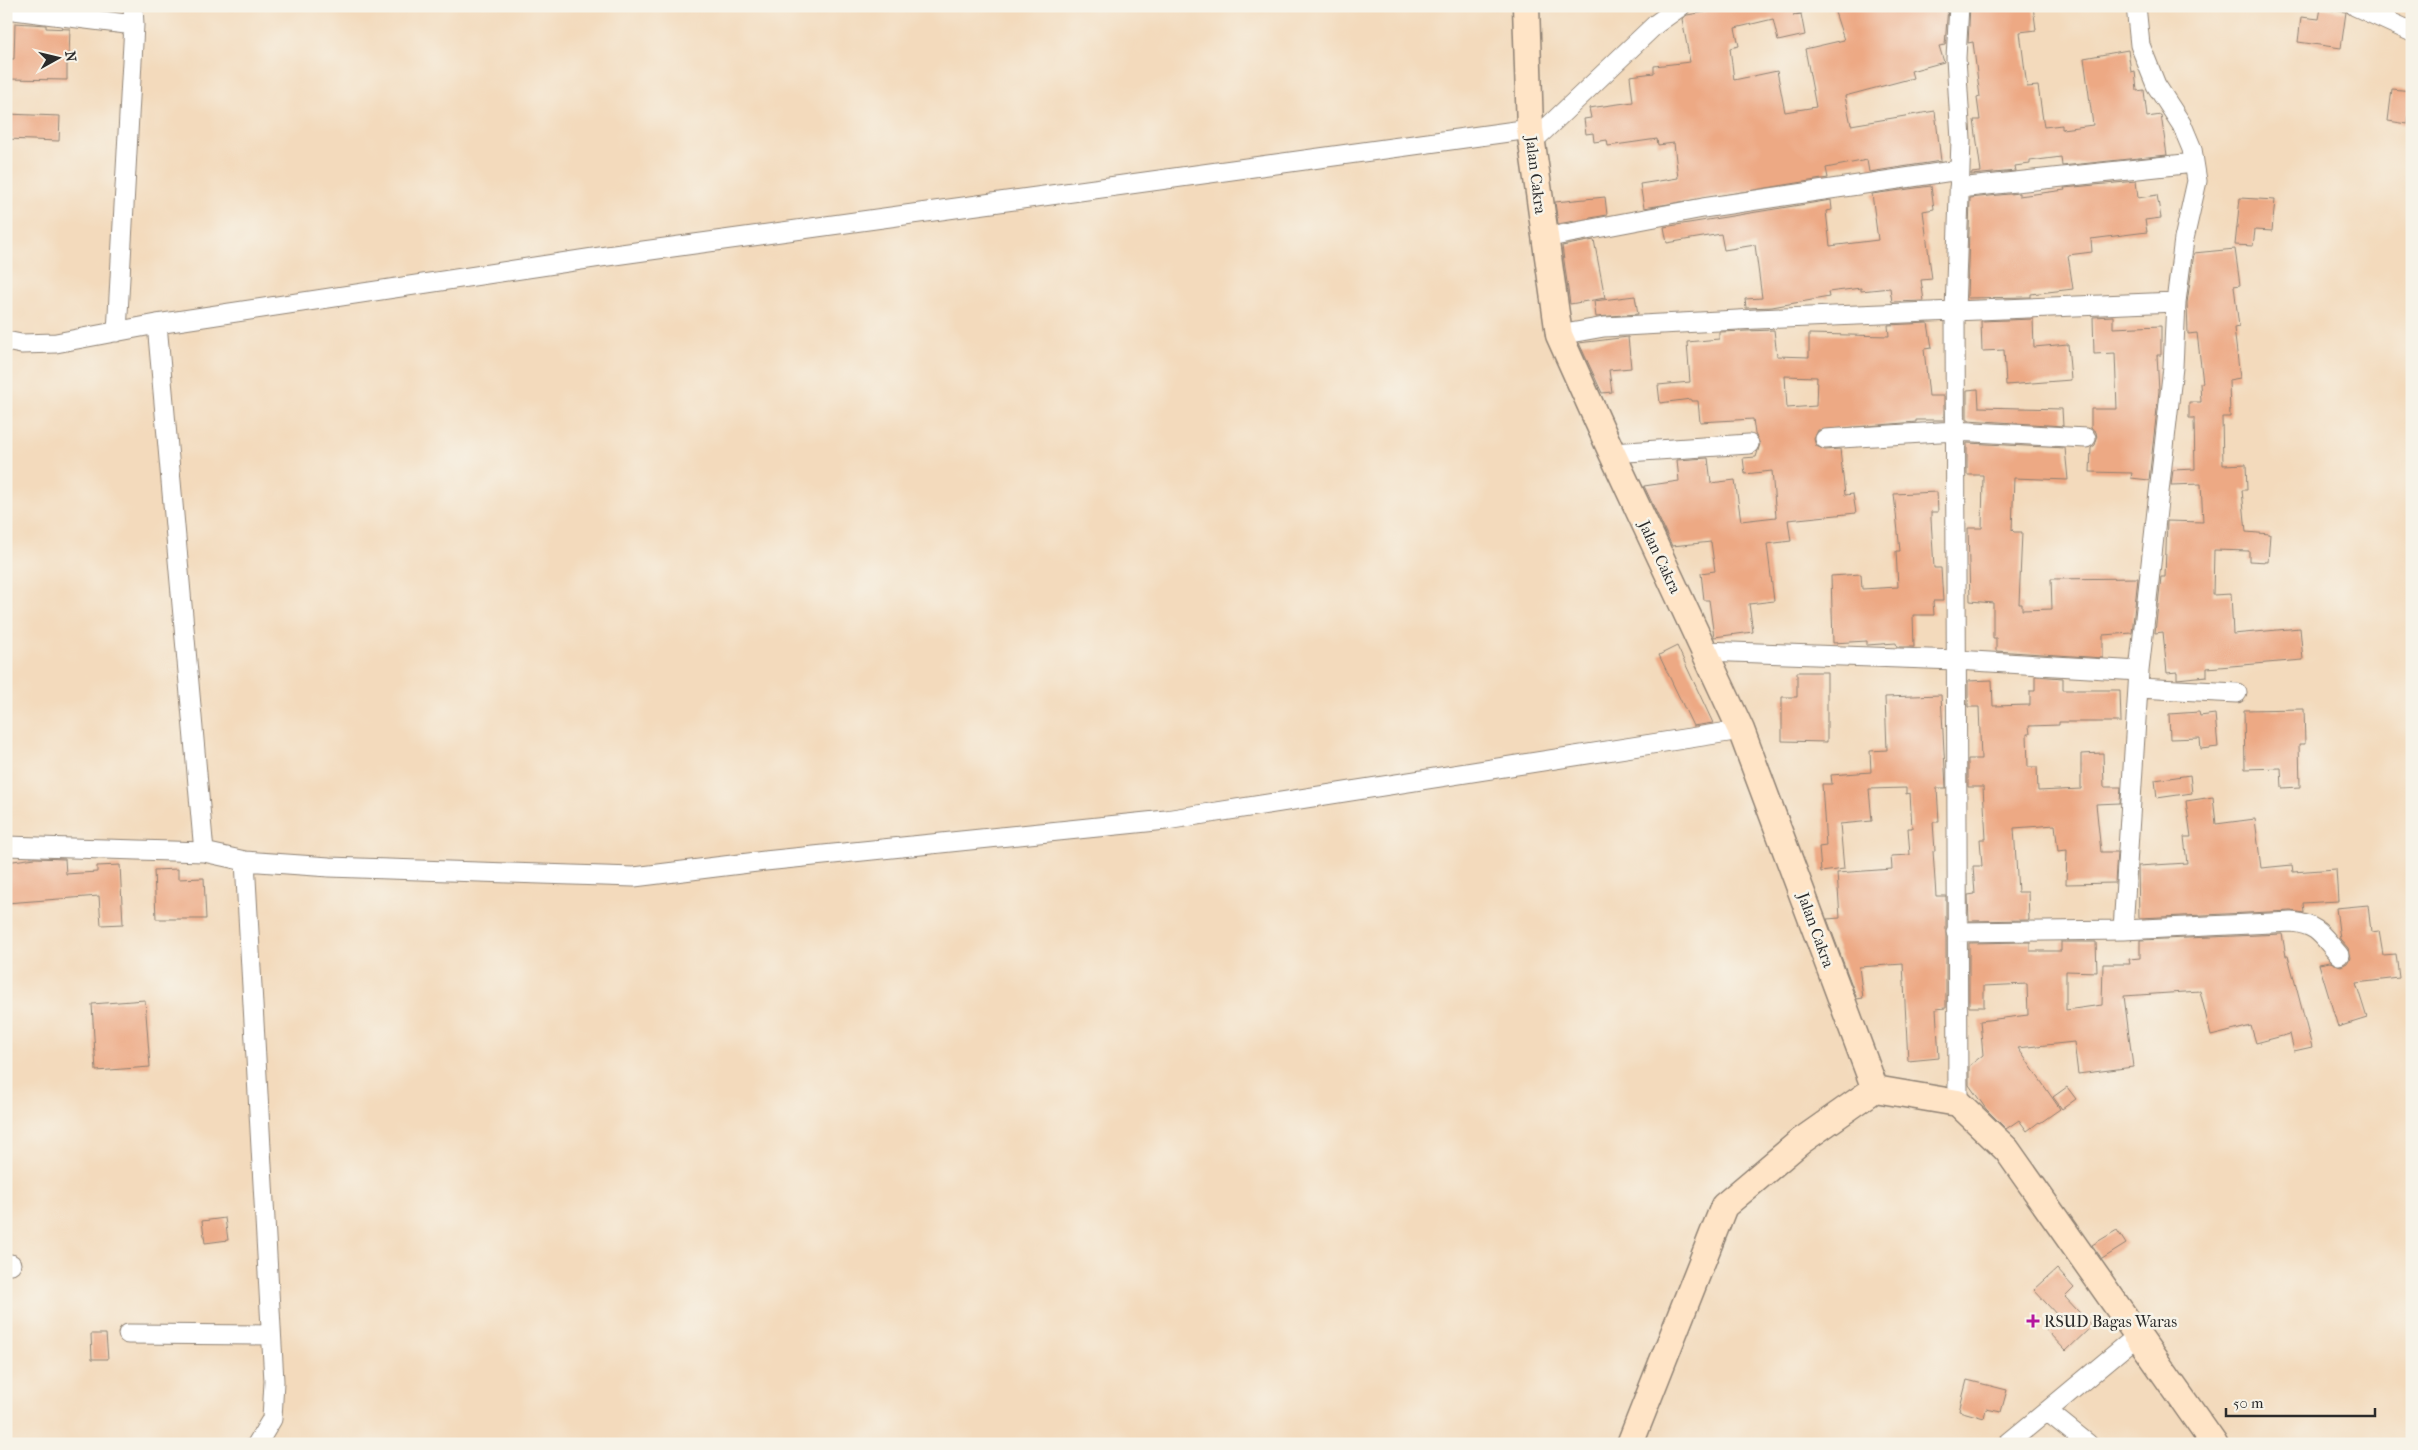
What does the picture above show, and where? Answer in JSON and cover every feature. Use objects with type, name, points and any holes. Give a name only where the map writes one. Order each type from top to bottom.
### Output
[{"type":"street","points":[[117,332],[134,25],[133,6]]},
{"type":"street","name":"Jalan Cakra","points":[[1526,6],[1531,135],[1559,335],[1612,453],[1742,730],[1875,1089]]},
{"type":"street","points":[[6,341],[21,344],[56,343],[157,324],[607,256],[1531,135],[1656,24],[1681,6]]},
{"type":"street","points":[[1958,6],[1956,58],[1961,140],[1955,311],[1958,1103]]},
{"type":"street","points":[[2123,930],[2139,680],[2173,367],[2176,302],[2184,239],[2197,181],[2192,149],[2182,125],[2156,85],[2140,45],[2136,6]]},
{"type":"street","points":[[2355,6],[2412,32]]},
{"type":"street","points":[[6,9],[134,25]]},
{"type":"street","points":[[1544,238],[1703,208],[1959,179],[2194,163]]},
{"type":"street","points":[[1559,335],[1604,327],[2176,302]]},
{"type":"street","points":[[157,324],[204,852]]},
{"type":"street","points":[[1825,439],[1956,431],[2086,438]]},
{"type":"street","points":[[1612,453],[1749,444]]},
{"type":"street","points":[[1705,651],[1956,660],[2237,693]]},
{"type":"street","points":[[6,846],[204,852],[245,861],[329,867],[634,877],[765,861],[1166,820],[1742,730]]},
{"type":"street","points":[[245,861],[274,1381],[272,1419],[257,1444]]},
{"type":"street","points":[[1956,932],[2123,930],[2292,922],[2308,924],[2316,929],[2339,955]]},
{"type":"street","points":[[1630,1444],[1724,1206],[1801,1141],[1875,1089],[1958,1103],[2002,1145],[2023,1172],[2214,1444]]},
{"type":"street","points":[[128,1334],[271,1335]]},
{"type":"street","points":[[2007,1444],[2137,1336]]},
{"type":"street","points":[[2047,1411],[2088,1444]]},
{"type":"building","points":[[1704,6],[1801,6],[1802,13],[1793,15],[1801,14],[1805,35],[1778,41],[1773,19],[1735,28],[1739,46],[1730,48],[1734,80],[1777,71],[1785,112],[1816,107],[1805,49],[1844,40],[1833,6],[1948,6],[1945,45],[1939,46],[1944,62],[1911,71],[1913,78],[1845,96],[1851,125],[1935,111],[1941,161],[1869,172],[1867,160],[1826,168],[1828,178],[1644,208],[1640,184],[1678,178],[1674,143],[1658,145],[1657,139],[1608,146],[1607,140],[1594,142],[1593,133],[1586,134],[1584,119],[1591,118],[1589,108],[1633,102],[1630,76],[1654,73],[1654,66],[1690,62],[1682,19],[1687,15],[1705,12]]},
{"type":"building","points":[[1970,6],[1990,6],[1990,11],[2033,6],[2036,30],[2020,32],[2027,87],[2038,86],[2044,127],[2062,125],[2062,129],[2093,125],[2084,58],[2128,50],[2131,72],[2135,71],[2137,91],[2144,90],[2147,117],[2161,115],[2167,155],[2062,166],[2061,157],[2030,161],[2030,164],[2015,166],[2016,171],[1971,175],[1971,173],[1981,172],[1974,120],[1980,120],[1977,98],[1980,97],[1973,42],[1968,43]]},
{"type":"building","points":[[2321,8],[2346,12],[2341,48],[2298,42],[2301,17],[2319,19]]},
{"type":"building","points":[[15,23],[46,25],[46,28],[70,29],[67,80],[6,79],[6,59],[14,59]]},
{"type":"building","points":[[2392,89],[2412,91],[2408,124],[2388,121]]},
{"type":"building","points":[[6,114],[60,116],[59,141],[6,139]]},
{"type":"building","points":[[2136,181],[2138,198],[2157,195],[2161,218],[2145,220],[2147,232],[2091,239],[2092,252],[2068,255],[2073,289],[2031,294],[2031,297],[1967,298],[1970,198],[2019,193],[2019,196],[2065,190],[2064,188]]},
{"type":"building","points":[[1931,186],[1934,209],[1923,211],[1932,279],[1921,280],[1924,301],[1892,302],[1890,288],[1861,291],[1861,288],[1828,292],[1829,297],[1772,307],[1746,308],[1745,299],[1762,298],[1755,245],[1724,250],[1721,234],[1667,243],[1664,227],[1831,200],[1832,210],[1826,211],[1830,246],[1878,240],[1872,194]]},
{"type":"building","points":[[1605,197],[1607,215],[1558,224],[1555,202]]},
{"type":"building","points":[[2240,198],[2275,200],[2272,231],[2255,230],[2253,246],[2235,245]]},
{"type":"building","points":[[1594,240],[1605,298],[1570,304],[1562,246]]},
{"type":"building","points":[[2235,249],[2240,285],[2234,286],[2239,327],[2234,328],[2240,378],[2229,380],[2230,417],[2222,417],[2223,465],[2246,464],[2247,490],[2242,490],[2246,532],[2270,534],[2268,562],[2249,561],[2249,551],[2214,550],[2213,595],[2231,594],[2233,634],[2300,628],[2303,660],[2207,668],[2207,676],[2177,679],[2177,672],[2167,673],[2163,632],[2155,633],[2161,577],[2165,577],[2167,521],[2203,522],[2201,484],[2171,485],[2173,470],[2195,469],[2194,418],[2189,418],[2189,402],[2201,402],[2200,383],[2203,383],[2197,333],[2188,334],[2187,303],[2194,253]]},
{"type":"building","points":[[1635,296],[1638,314],[1596,317],[1594,301]]},
{"type":"building","points":[[2113,316],[2113,328],[2161,326],[2161,355],[2157,355],[2159,391],[2149,480],[2131,478],[2132,473],[2090,472],[2091,448],[2095,445],[2097,438],[2096,432],[2091,428],[2091,409],[2117,409],[2115,353],[2094,354],[2093,317]]},
{"type":"building","points":[[2033,319],[2034,347],[2068,344],[2071,380],[2006,385],[2004,350],[1982,351],[1981,321]]},
{"type":"building","points":[[1928,323],[1932,348],[1924,349],[1929,396],[1944,396],[1944,420],[1916,420],[1916,422],[1818,430],[1814,439],[1816,446],[1825,450],[1840,449],[1845,495],[1853,494],[1856,513],[1788,520],[1791,541],[1767,544],[1774,601],[1749,604],[1753,632],[1714,637],[1709,600],[1704,600],[1701,573],[1715,571],[1711,542],[1672,546],[1644,486],[1679,481],[1677,460],[1708,458],[1711,483],[1735,480],[1741,521],[1776,517],[1772,471],[1745,474],[1743,458],[1756,457],[1760,444],[1755,434],[1753,419],[1700,422],[1698,401],[1691,401],[1691,399],[1660,403],[1658,385],[1690,382],[1687,342],[1719,339],[1719,332],[1774,330],[1777,356],[1809,357],[1809,334],[1889,336],[1888,325]],"holes":[[[1785,376],[1817,377],[1816,406],[1787,408]]]},
{"type":"building","points":[[1628,337],[1631,368],[1609,370],[1612,392],[1602,393],[1579,343]]},
{"type":"building","points":[[1978,389],[1979,407],[2062,409],[2063,426],[1967,420],[1967,390]]},
{"type":"building","points":[[1967,443],[2065,448],[2068,480],[2014,478],[2012,530],[2014,532],[2022,532],[2019,604],[2022,604],[2022,610],[2052,609],[2051,579],[2138,578],[2132,633],[2103,635],[2103,658],[1996,651],[1996,638],[1993,638],[1993,603],[1970,601],[1968,528],[1982,528],[1983,475],[1967,475]]},
{"type":"building","points":[[1937,492],[1938,512],[1931,512],[1931,519],[1934,568],[1941,568],[1943,601],[1933,601],[1934,615],[1913,615],[1914,647],[1897,647],[1896,643],[1867,645],[1867,641],[1833,643],[1831,576],[1861,574],[1862,589],[1898,587],[1896,551],[1900,551],[1894,494]]},
{"type":"building","points":[[1677,646],[1713,723],[1693,726],[1659,655]]},
{"type":"building","points":[[1797,672],[1827,672],[1827,742],[1782,741],[1782,697],[1797,697]]},
{"type":"building","points":[[2035,676],[2063,678],[2063,690],[2120,690],[2121,722],[2059,722],[2059,725],[2029,726],[2030,734],[2027,734],[2028,767],[2037,767],[2038,791],[2081,789],[2081,754],[2103,753],[2104,787],[2121,787],[2120,803],[2096,804],[2101,852],[2117,852],[2115,883],[2066,884],[2067,850],[2058,851],[2055,825],[2014,828],[2018,892],[2028,892],[2029,920],[1969,921],[1968,895],[1975,894],[1973,866],[1982,866],[1980,839],[1986,839],[1983,787],[1968,787],[1968,759],[1981,759],[1979,707],[1968,707],[1968,681],[1992,680],[1993,706],[2030,705],[2030,691],[2035,691]]},
{"type":"building","points":[[1941,695],[1946,788],[1937,788],[1939,822],[1933,822],[1935,851],[1933,851],[1936,896],[1946,896],[1946,1008],[1936,1009],[1939,1058],[1908,1061],[1903,964],[1859,967],[1863,998],[1857,999],[1827,919],[1840,918],[1837,873],[1892,869],[1891,856],[1910,855],[1908,828],[1912,828],[1910,793],[1906,794],[1906,788],[1869,789],[1872,821],[1840,824],[1844,869],[1821,872],[1819,847],[1826,846],[1822,784],[1832,784],[1831,775],[1871,772],[1870,751],[1887,750],[1885,697]]},
{"type":"building","points":[[2304,709],[2305,744],[2299,744],[2300,787],[2282,788],[2281,768],[2245,769],[2244,710]]},
{"type":"building","points":[[2199,712],[2200,716],[2215,714],[2218,747],[2201,749],[2200,738],[2170,739],[2169,714]]},
{"type":"building","points":[[2190,775],[2192,793],[2157,798],[2155,780]]},
{"type":"building","points":[[2213,797],[2216,824],[2255,819],[2261,868],[2292,865],[2293,872],[2336,869],[2338,901],[2303,903],[2304,913],[2291,911],[2139,918],[2138,866],[2187,863],[2184,837],[2191,837],[2186,801]]},
{"type":"building","points":[[35,858],[65,859],[66,874],[97,872],[97,866],[120,865],[123,924],[101,925],[99,896],[6,903],[6,862]]},
{"type":"building","points":[[178,869],[178,879],[204,878],[206,919],[156,919],[154,870]]},
{"type":"building","points":[[2368,905],[2371,932],[2379,931],[2383,955],[2396,954],[2399,978],[2356,983],[2367,1018],[2338,1027],[2319,964],[2330,962],[2341,966],[2347,963],[2350,958],[2348,948],[2340,939],[2336,908]]},
{"type":"building","points":[[2282,934],[2286,956],[2288,956],[2312,1047],[2294,1051],[2290,1034],[2256,1043],[2251,1026],[2211,1036],[2200,991],[2124,996],[2133,1067],[2078,1074],[2074,1042],[2018,1048],[2060,1109],[2027,1131],[2019,1120],[2006,1129],[1986,1109],[1969,1085],[1969,1066],[1983,1055],[1980,1021],[2028,1015],[2027,984],[1984,986],[1984,1007],[1969,1007],[1969,943],[2030,942],[2030,951],[2061,951],[2061,942],[2096,942],[2097,972],[2066,971],[2066,1010],[2102,1005],[2103,964],[2130,964],[2129,959],[2140,958],[2140,940]]},
{"type":"building","points":[[145,1000],[150,1067],[96,1071],[92,1004]]},
{"type":"building","points":[[2067,1087],[2076,1099],[2062,1109],[2053,1097]]},
{"type":"building","points":[[225,1218],[228,1240],[205,1243],[202,1221]]},
{"type":"building","points":[[2117,1230],[2126,1244],[2102,1259],[2092,1245]]},
{"type":"building","points":[[2057,1269],[2074,1288],[2065,1297],[2092,1326],[2066,1351],[2046,1330],[2059,1317],[2034,1290]]},
{"type":"building","points":[[91,1334],[106,1334],[108,1359],[92,1359]]},
{"type":"building","points":[[1967,1380],[2007,1390],[2001,1412],[1986,1409],[1984,1418],[1959,1411]]},
{"type":"place","name":"RSUD Bagas Waras","points":[[2033,1321]]}]
